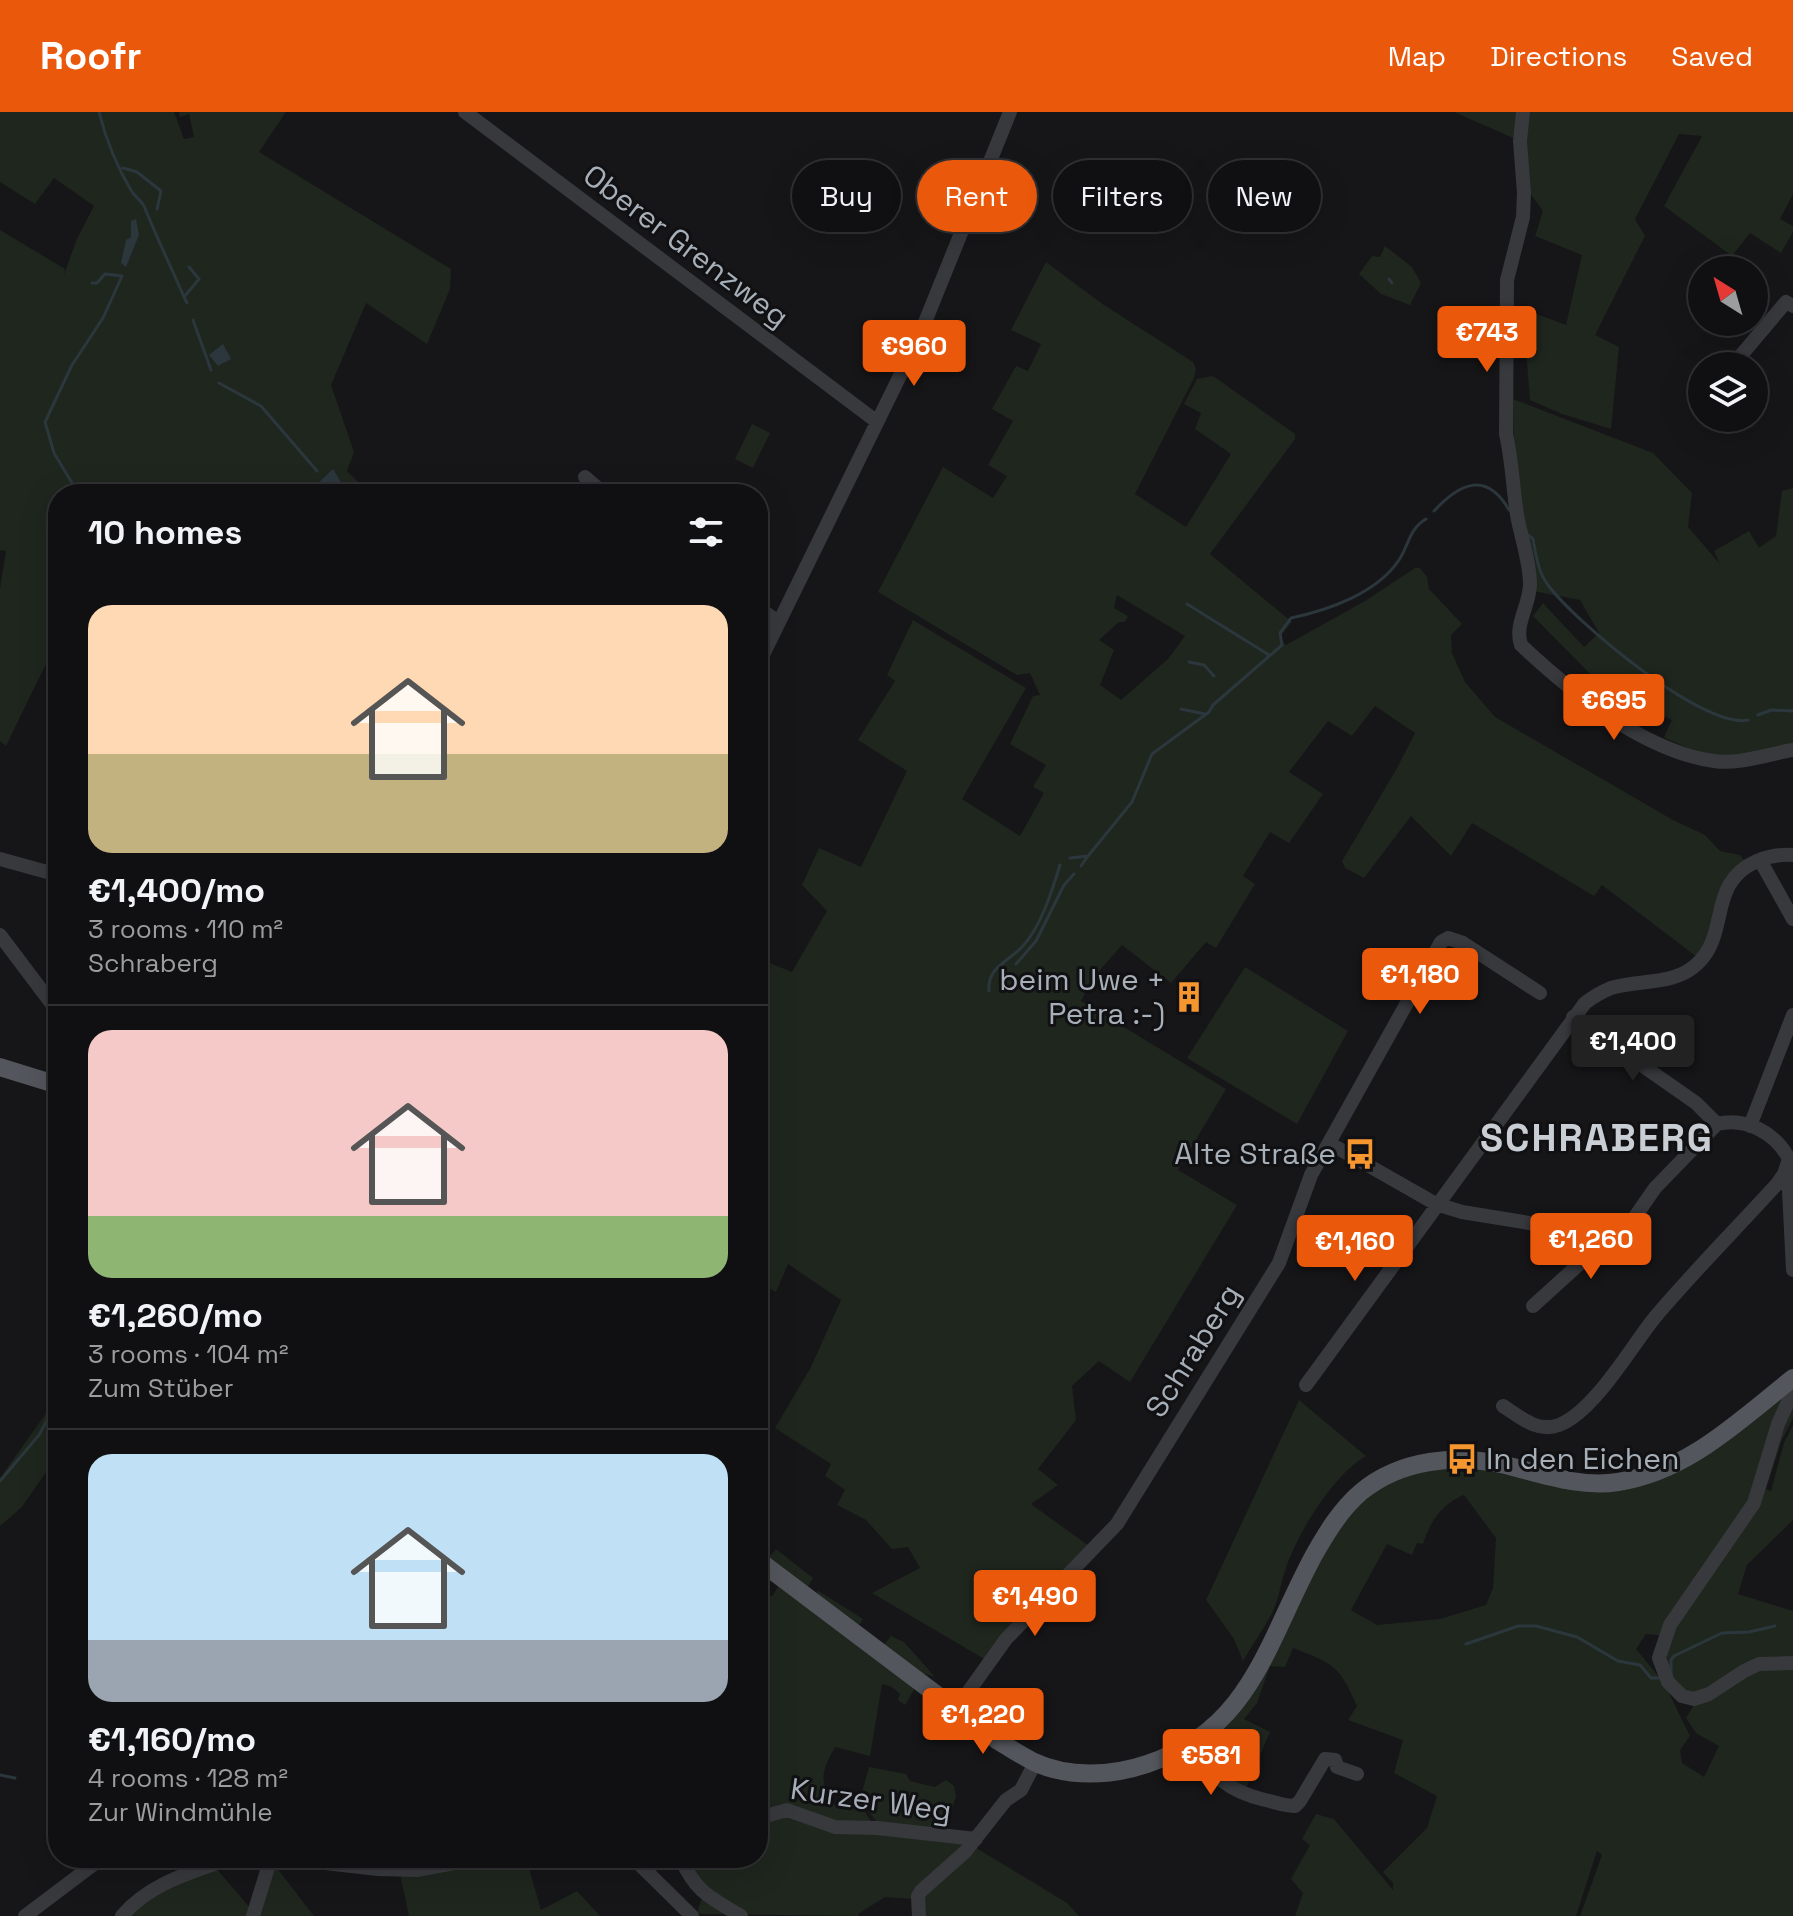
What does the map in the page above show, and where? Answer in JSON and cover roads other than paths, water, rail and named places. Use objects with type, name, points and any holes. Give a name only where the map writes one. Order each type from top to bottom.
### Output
[{"type":"main road","points":[[0,1067],[48,1082]]},
{"type":"main road","points":[[768,1568],[998,1741],[1035,1763],[1093,1774],[1128,1769],[1162,1759],[1192,1745],[1230,1712],[1266,1658],[1323,1538],[1347,1506],[1381,1478],[1413,1465],[1462,1459],[1492,1462],[1577,1482],[1609,1483],[1633,1479],[1703,1449],[1793,1384]]},
{"type":"street","name":"Oberer Grenzweg","points":[[465,112],[876,421]]},
{"type":"street","points":[[768,644],[919,337],[1010,112]]},
{"type":"street","points":[[1523,112],[1520,141],[1523,217],[1507,280],[1506,418],[1516,511],[1531,581],[1519,629],[1521,645],[1552,675],[1627,728],[1672,749],[1716,762],[1793,750]]},
{"type":"street","points":[[1744,352],[1786,302],[1793,306]]},
{"type":"street","points":[[585,477],[592,484]]},
{"type":"street","points":[[768,614],[778,622]]},
{"type":"street","points":[[1306,1385],[1585,1003],[1613,988],[1665,980],[1695,966],[1712,942],[1720,904],[1728,887],[1743,869],[1777,855],[1793,855]]},
{"type":"street","points":[[0,859],[48,872]]},
{"type":"street","points":[[1760,860],[1793,919]]},
{"type":"street","points":[[0,935],[48,999]]},
{"type":"street","name":"Schraberg","points":[[956,1709],[1006,1639],[1117,1524],[1279,1263],[1311,1175],[1441,942],[1448,938],[1463,943],[1521,988],[1540,993]]},
{"type":"street","points":[[1750,1126],[1793,1015]]},
{"type":"street","points":[[1573,1017],[1696,1103],[1717,1124]]},
{"type":"street","points":[[1329,1143],[1436,1204],[1462,1212],[1597,1234],[1618,1233],[1630,1224],[1655,1188],[1717,1124],[1750,1126],[1772,1136],[1791,1158]]},
{"type":"street","points":[[1791,1158],[1787,1179],[1793,1270]]},
{"type":"street","points":[[1503,1406],[1536,1426],[1561,1424],[1574,1415],[1630,1354],[1654,1318],[1777,1184],[1791,1158]]},
{"type":"street","points":[[1533,1306],[1598,1247],[1597,1234]]},
{"type":"street","points":[[1793,1384],[1754,1503],[1670,1625],[1659,1658],[1668,1682],[1682,1696],[1694,1699],[1709,1694],[1759,1664],[1793,1663]]},
{"type":"street","points":[[1192,1745],[1218,1779],[1244,1795],[1288,1806],[1295,1806],[1300,1801],[1325,1759],[1335,1760],[1337,1767],[1357,1774]]},
{"type":"street","name":"Kurzer Weg","points":[[768,1815],[787,1810],[835,1827],[877,1828],[976,1839],[1006,1800],[1021,1790],[1035,1763]]},
{"type":"street","points":[[919,1916],[918,1896],[921,1891],[976,1839]]},
{"type":"street","points":[[25,1916],[89,1868]]},
{"type":"street","points":[[122,1916],[136,1902],[163,1884],[202,1868]]},
{"type":"street","points":[[253,1916],[268,1868]]},
{"type":"street","points":[[369,1868],[428,1868]]},
{"type":"street","points":[[643,1868],[692,1916]]},
{"type":"street","points":[[686,1868],[704,1895],[741,1916]]},
{"type":"waterway","points":[[99,112],[117,163],[132,192],[144,206],[184,297]]},
{"type":"waterway","points":[[123,168],[137,172],[161,191],[157,209]]},
{"type":"waterway","points":[[187,303],[184,297],[199,279],[189,267]]},
{"type":"waterway","points":[[73,484],[54,453],[45,422],[72,365],[103,318],[122,276],[105,274],[97,283],[92,283]]},
{"type":"waterway","points":[[1389,279],[1392,283]]},
{"type":"waterway","points":[[193,320],[211,370]]},
{"type":"waterway","points":[[219,383],[261,406],[317,471]]},
{"type":"waterway","points":[[1434,511],[1453,494],[1472,485],[1491,489],[1509,510]]},
{"type":"waterway","points":[[1070,858],[1088,856],[1132,802],[1152,754],[1209,712],[1213,705],[1282,645],[1280,633],[1291,618],[1336,605],[1378,582],[1390,572],[1413,532],[1426,519]]},
{"type":"waterway","points":[[1526,533],[1533,539],[1540,569],[1548,585],[1562,602],[1611,646],[1641,670],[1702,708],[1728,719],[1748,720]]},
{"type":"waterway","points":[[1187,604],[1269,655]]},
{"type":"waterway","points":[[1189,662],[1204,665],[1214,676]]},
{"type":"waterway","points":[[1181,709],[1205,714]]},
{"type":"waterway","points":[[1758,715],[1771,710],[1793,711]]},
{"type":"waterway","points":[[1081,866],[1088,856]]},
{"type":"waterway","points":[[989,991],[995,970],[1022,947],[1035,929],[1060,865]]},
{"type":"waterway","points":[[1016,964],[1036,941],[1064,885],[1074,874]]},
{"type":"waterway","points":[[0,1481],[39,1435],[48,1418]]},
{"type":"waterway","points":[[1466,1644],[1518,1626],[1536,1626],[1577,1637],[1618,1661],[1640,1665],[1651,1678],[1658,1678]]},
{"type":"waterway","points":[[1671,1677],[1671,1660],[1674,1656],[1722,1633],[1749,1632],[1775,1626]]},
{"type":"waterway","points":[[0,1775],[15,1778]]},
{"type":"place","name":"beim Uwe + Petra :-)","points":[[1189,997]]},
{"type":"place","name":"Alte Straße","points":[[1360,1154]]},
{"type":"place","name":"In den Eichen","points":[[1462,1459]]},
{"type":"district","name":"SCHRABERG","points":[[1597,1138]]}]
